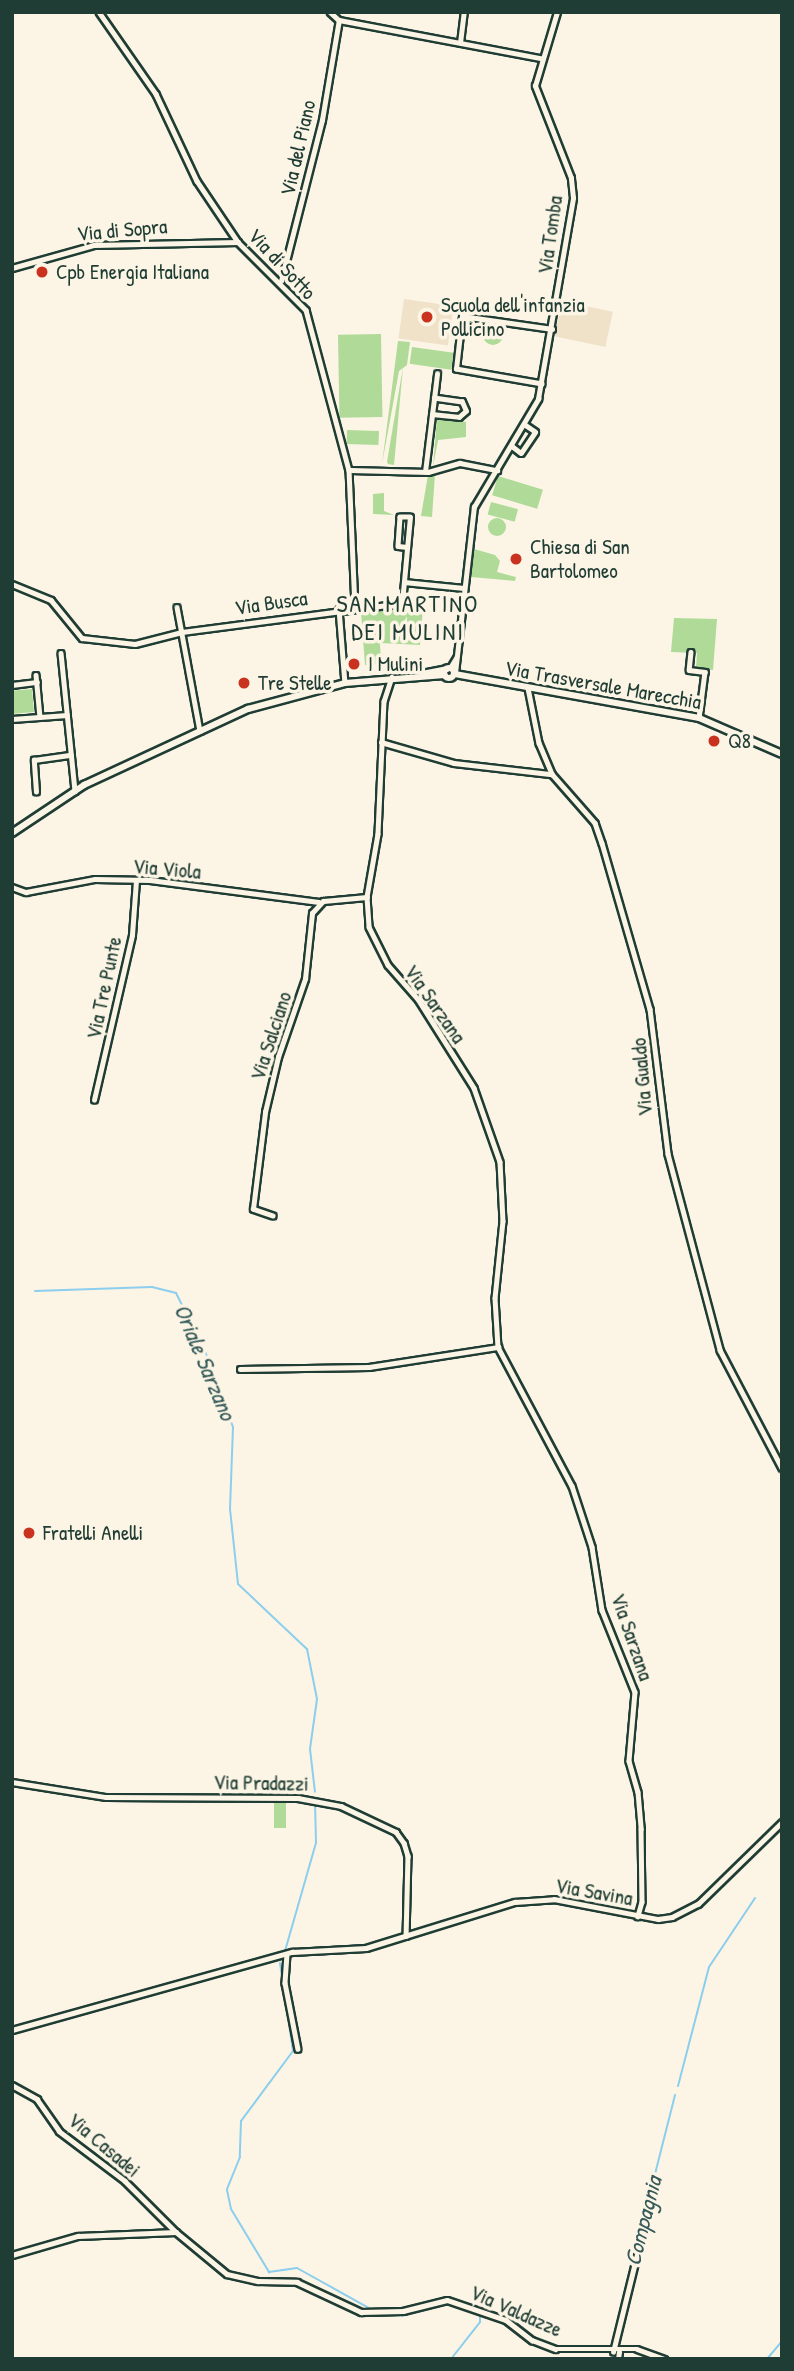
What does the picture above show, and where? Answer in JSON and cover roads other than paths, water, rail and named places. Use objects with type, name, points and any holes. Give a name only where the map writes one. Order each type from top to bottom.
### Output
[{"type":"main road","name":"Via Trasversale Marecchia","points":[[392,677],[451,673],[699,718],[782,754]]},
{"type":"main road","points":[[12,833],[75,791],[200,731],[273,700],[345,683],[392,677]]},
{"type":"street","name":"Via di Sotto","points":[[99,12],[156,94],[197,181],[238,242],[281,281],[306,310],[349,470]]},
{"type":"street","points":[[330,12],[460,44],[541,58]]},
{"type":"street","points":[[460,44],[464,12]]},
{"type":"street","name":"Via Tomba","points":[[451,673],[458,654],[474,507],[526,426],[542,384],[552,329],[573,191],[535,86],[541,58],[557,12]]},
{"type":"street","name":"Via del Piano","points":[[281,281],[323,120],[338,16]]},
{"type":"street","name":"Via di Sopra","points":[[12,268],[94,245],[238,242]]},
{"type":"street","points":[[542,384],[456,369],[462,316],[552,329]]},
{"type":"street","points":[[425,472],[438,374]]},
{"type":"street","points":[[432,414],[459,417],[466,411],[462,402],[434,398]]},
{"type":"street","name":"Via Tomba","points":[[512,446],[521,453],[534,434],[526,426]]},
{"type":"street","points":[[355,607],[349,470],[425,472],[460,463],[497,470]]},
{"type":"street","points":[[407,547],[398,547],[400,517],[410,517],[404,582],[464,588]]},
{"type":"street","name":"Via Busca","points":[[12,584],[51,600],[76,633],[91,642],[135,644],[182,632],[339,609],[402,603],[404,582]]},
{"type":"street","points":[[177,607],[200,731]]},
{"type":"street","points":[[339,609],[345,683]]},
{"type":"street","points":[[691,652],[689,670],[705,672],[699,718]]},
{"type":"street","points":[[61,653],[75,791]]},
{"type":"street","points":[[36,676],[40,717]]},
{"type":"street","name":"Via Sarzana","points":[[392,677],[384,701],[379,834],[367,897],[375,944],[441,1035],[474,1088],[500,1162],[503,1221],[495,1298],[498,1347],[572,1486],[592,1547],[602,1610],[635,1692],[629,1761],[638,1792],[641,1829],[642,1902],[638,1916]]},
{"type":"street","points":[[12,685],[37,682]]},
{"type":"street","name":"Via Gualdo","points":[[528,688],[540,743],[552,774],[595,823],[602,843],[650,1009],[668,1154],[720,1350],[782,1468]]},
{"type":"street","points":[[12,719],[67,715]]},
{"type":"street","points":[[381,741],[454,764],[552,774]]},
{"type":"street","points":[[36,792],[34,760],[71,755]]},
{"type":"street","name":"Via Viola","points":[[12,887],[26,892],[95,879],[136,881],[232,889],[319,902]]},
{"type":"street","name":"Via Tre Punte","points":[[94,1100],[130,949],[136,881]]},
{"type":"street","points":[[319,902],[367,897]]},
{"type":"street","name":"Via Salciano","points":[[272,1216],[253,1209],[265,1112],[278,1057],[299,1005],[312,913],[319,902]]},
{"type":"street","points":[[240,1369],[369,1367],[498,1347]]},
{"type":"street","name":"Via Pradazzi","points":[[12,1782],[106,1797],[298,1798],[341,1806],[396,1832],[404,1843],[406,1936]]},
{"type":"street","name":"Via Savina","points":[[12,2030],[287,1954],[366,1948],[490,1908],[538,1898],[638,1916],[672,1917],[698,1903],[782,1822]]},
{"type":"street","points":[[287,1954],[285,1983],[298,2049]]},
{"type":"street","name":"Via Casadei","points":[[12,2085],[37,2099],[59,2131],[125,2181],[176,2232]]},
{"type":"street","points":[[618,2359],[616,2352],[649,2205]]},
{"type":"street","points":[[12,2255],[78,2236],[176,2232]]},
{"type":"street","name":"Via Valdazze","points":[[176,2232],[228,2274],[251,2280],[297,2282],[362,2312],[403,2311],[447,2300],[506,2320],[540,2344],[576,2352],[637,2349],[664,2359]]},
{"type":"waterway","name":"Oriale Sarzano","points":[[35,1291],[152,1287],[176,1293],[205,1351],[233,1427],[230,1509],[238,1584],[307,1649],[317,1699],[310,1749],[315,1792]]},
{"type":"waterway","name":"Oriale Sarzano","points":[[285,1951],[316,1843],[315,1802]]},
{"type":"waterway","name":"Compagnia","points":[[678,2086],[709,1967],[755,1898]]},
{"type":"waterway","name":"Oriale Sarzano","points":[[280,1963],[293,2051],[241,2121],[240,2157],[227,2190],[231,2209],[269,2272],[297,2268],[369,2308]]},
{"type":"waterway","name":"Compagnia","points":[[611,2348],[675,2095]]},
{"type":"waterway","name":"Oriale Sarzano","points":[[402,2316],[452,2303]]},
{"type":"waterway","name":"Oriale Sarzano","points":[[451,2359],[480,2322],[480,2314]]},
{"type":"waterway","points":[[767,2359],[782,2341]]},
{"type":"place","name":"Cpb Energia Italiana","points":[[42,272]]},
{"type":"place","name":"Scuola dell'infanzia Pollicino","points":[[427,317]]},
{"type":"place","name":"Chiesa di San Bartolomeo","points":[[516,559]]},
{"type":"place","name":"I Mulini","points":[[354,664]]},
{"type":"place","name":"Tre Stelle","points":[[244,683]]},
{"type":"place","name":"Q8","points":[[714,741]]},
{"type":"place","name":"Fratelli Anelli","points":[[29,1533]]},
{"type":"district","name":"SAN MARTINO DEI MULINI","points":[[408,618]]}]
